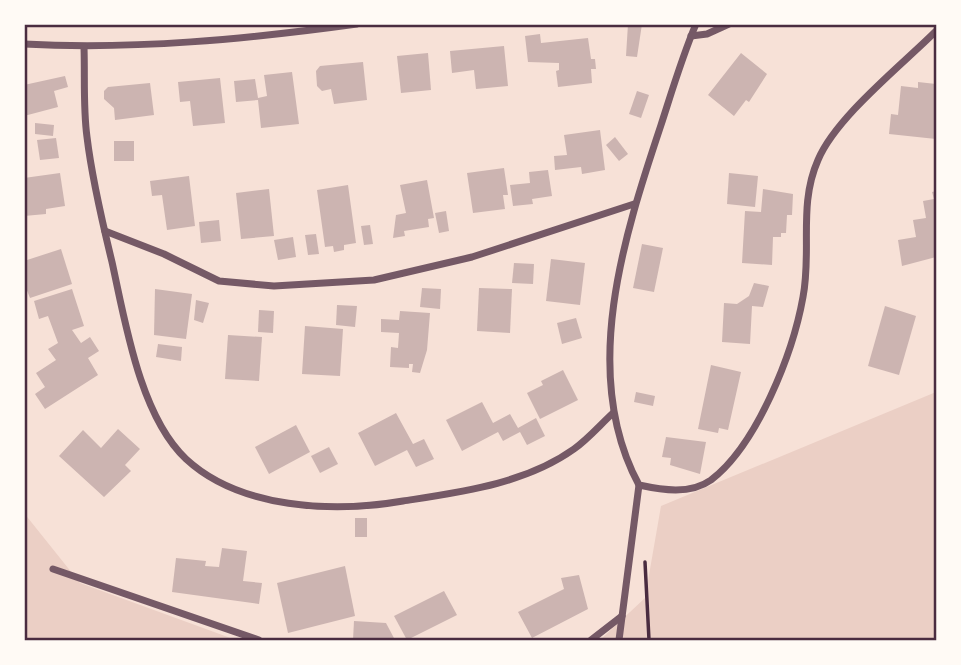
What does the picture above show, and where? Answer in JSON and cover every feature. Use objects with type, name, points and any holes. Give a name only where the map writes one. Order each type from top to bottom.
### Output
[{"type":"street","points":[[24,44],[84,47],[302,32],[357,24]]},
{"type":"street","points":[[619,640],[639,485],[625,459],[613,413],[611,320],[635,204],[696,24]]},
{"type":"street","points":[[691,36],[707,34],[729,24]]},
{"type":"street","points":[[639,485],[671,492],[709,481],[738,450],[785,367],[804,294],[804,211],[818,160],[839,126],[936,31]]},
{"type":"street","points":[[84,47],[86,136],[105,231],[142,385],[162,424],[185,458],[233,490],[303,505],[384,505],[466,491],[529,473],[574,449],[613,413]]},
{"type":"street","points":[[105,231],[164,254],[219,281],[299,284],[374,280],[460,260],[635,204]]},
{"type":"street","points":[[53,569],[259,640]]},
{"type":"street","points":[[591,640],[622,616]]},
{"type":"shaded area","points":[[936,392],[936,640],[600,640],[645,598],[661,506]]},
{"type":"shaded area","points":[[24,513],[80,583],[236,640],[25,640]]},
{"type":"building","points":[[628,24],[642,24],[637,57],[626,56]]},
{"type":"building","points":[[540,34],[541,43],[588,38],[591,59],[595,59],[596,69],[591,69],[592,83],[558,87],[556,71],[559,70],[559,63],[528,62],[525,36]]},
{"type":"building","points":[[504,46],[508,86],[476,89],[474,70],[452,73],[450,51]]},
{"type":"building","points":[[428,53],[431,90],[401,93],[397,56]]},
{"type":"building","points":[[741,53],[767,74],[749,102],[746,100],[734,116],[708,95]]},
{"type":"building","points":[[363,62],[367,100],[334,104],[331,89],[322,91],[317,86],[316,71],[320,66]]},
{"type":"building","points":[[292,72],[299,124],[261,128],[258,100],[236,102],[234,81],[255,79],[258,98],[267,96],[264,75]]},
{"type":"building","points":[[65,76],[68,87],[54,91],[58,107],[24,116],[24,85]]},
{"type":"building","points":[[220,78],[225,123],[193,126],[190,101],[180,102],[178,82]]},
{"type":"building","points":[[918,82],[936,84],[936,139],[889,134],[891,114],[898,115],[901,86],[918,88]]},
{"type":"building","points":[[150,83],[154,115],[115,120],[114,108],[104,99],[104,91],[108,87]]},
{"type":"building","points":[[637,91],[649,95],[641,118],[629,114]]},
{"type":"building","points":[[35,123],[54,125],[53,136],[35,134]]},
{"type":"building","points":[[600,130],[605,170],[582,174],[581,167],[555,170],[554,156],[567,155],[564,135]]},
{"type":"building","points":[[615,137],[628,154],[619,161],[606,145]]},
{"type":"building","points":[[56,138],[59,158],[40,160],[37,140]]},
{"type":"building","points":[[114,141],[134,141],[134,161],[114,161]]},
{"type":"building","points":[[504,168],[508,195],[503,195],[505,209],[473,213],[467,173]]},
{"type":"building","points":[[548,170],[552,196],[532,199],[533,204],[513,206],[510,185],[530,183],[529,172]]},
{"type":"building","points":[[60,173],[65,206],[46,209],[46,214],[24,216],[24,178]]},
{"type":"building","points":[[729,173],[758,176],[755,207],[727,204]]},
{"type":"building","points":[[189,176],[195,226],[167,230],[162,195],[152,196],[150,181]]},
{"type":"building","points":[[427,180],[434,218],[428,219],[429,227],[404,231],[405,236],[393,238],[396,215],[406,213],[400,185]]},
{"type":"building","points":[[348,185],[356,243],[344,245],[344,250],[334,252],[333,246],[325,247],[317,190]]},
{"type":"building","points":[[269,189],[274,236],[241,239],[236,193]]},
{"type":"building","points":[[763,189],[793,194],[792,215],[787,215],[786,233],[781,233],[781,237],[773,237],[772,265],[742,263],[745,211],[761,212]]},
{"type":"building","points":[[936,191],[936,257],[902,266],[898,240],[916,237],[913,220],[926,218],[923,201],[934,199],[932,192]]},
{"type":"building","points":[[446,211],[449,231],[439,233],[435,213]]},
{"type":"building","points":[[219,220],[221,241],[201,243],[199,222]]},
{"type":"building","points":[[370,225],[373,244],[364,245],[361,226]]},
{"type":"building","points":[[316,234],[319,254],[308,255],[305,235]]},
{"type":"building","points":[[293,237],[296,257],[278,260],[274,240]]},
{"type":"building","points":[[642,244],[663,248],[654,292],[633,288]]},
{"type":"building","points":[[61,249],[72,284],[30,298],[24,283],[24,261]]},
{"type":"building","points":[[551,259],[585,263],[580,305],[546,301]]},
{"type":"building","points":[[514,263],[534,264],[533,284],[512,283]]},
{"type":"building","points":[[754,283],[769,286],[763,307],[752,306],[750,344],[722,342],[724,303],[737,304],[749,296]]},
{"type":"building","points":[[422,288],[441,289],[440,309],[420,307]]},
{"type":"building","points":[[479,288],[512,289],[510,333],[477,331]]},
{"type":"building","points":[[72,289],[84,326],[72,330],[81,343],[90,337],[99,351],[88,358],[98,375],[45,409],[35,394],[45,387],[36,373],[56,360],[48,349],[58,343],[48,316],[39,319],[34,301]]},
{"type":"building","points":[[155,289],[192,294],[186,339],[154,335]]},
{"type":"building","points":[[196,300],[209,303],[203,323],[194,320]]},
{"type":"building","points":[[337,305],[357,306],[355,327],[336,325]]},
{"type":"building","points":[[885,306],[916,316],[899,375],[868,366]]},
{"type":"building","points":[[259,310],[274,311],[273,333],[258,332]]},
{"type":"building","points":[[400,311],[430,313],[427,350],[420,373],[412,372],[413,364],[409,364],[409,368],[390,367],[391,347],[398,348],[399,333],[381,332],[381,319],[399,320]]},
{"type":"building","points":[[576,318],[582,338],[562,344],[557,323]]},
{"type":"building","points":[[305,326],[343,329],[340,376],[302,374]]},
{"type":"building","points":[[228,335],[262,337],[259,381],[225,379]]},
{"type":"building","points":[[158,344],[182,347],[181,361],[156,357]]},
{"type":"building","points":[[711,365],[741,372],[728,430],[719,428],[718,433],[698,429]]},
{"type":"building","points":[[563,370],[578,400],[540,419],[527,393],[543,385],[541,381]]},
{"type":"building","points":[[636,392],[655,396],[653,406],[634,402]]},
{"type":"building","points":[[482,402],[493,423],[510,414],[518,428],[536,418],[545,436],[527,445],[520,432],[503,441],[498,432],[462,451],[446,420]]},
{"type":"building","points":[[396,413],[413,444],[424,439],[434,459],[416,467],[407,450],[375,466],[358,433]]},
{"type":"building","points":[[296,425],[310,452],[269,474],[255,447]]},
{"type":"building","points":[[118,429],[140,449],[125,465],[131,471],[104,497],[59,456],[83,430],[101,448]]},
{"type":"building","points":[[666,437],[706,442],[700,474],[670,465],[671,458],[662,457]]},
{"type":"building","points":[[329,447],[338,464],[320,473],[311,456]]},
{"type":"building","points":[[355,518],[367,518],[367,537],[355,537]]},
{"type":"building","points":[[222,548],[247,551],[243,581],[262,583],[259,604],[172,592],[176,558],[206,561],[205,566],[219,567]]},
{"type":"building","points":[[345,566],[355,616],[288,633],[277,583]]},
{"type":"building","points":[[579,575],[588,609],[532,638],[518,612],[564,589],[561,578]]},
{"type":"building","points":[[444,591],[457,615],[407,640],[394,616]]},
{"type":"building","points":[[354,621],[386,623],[395,640],[353,640]]}]
